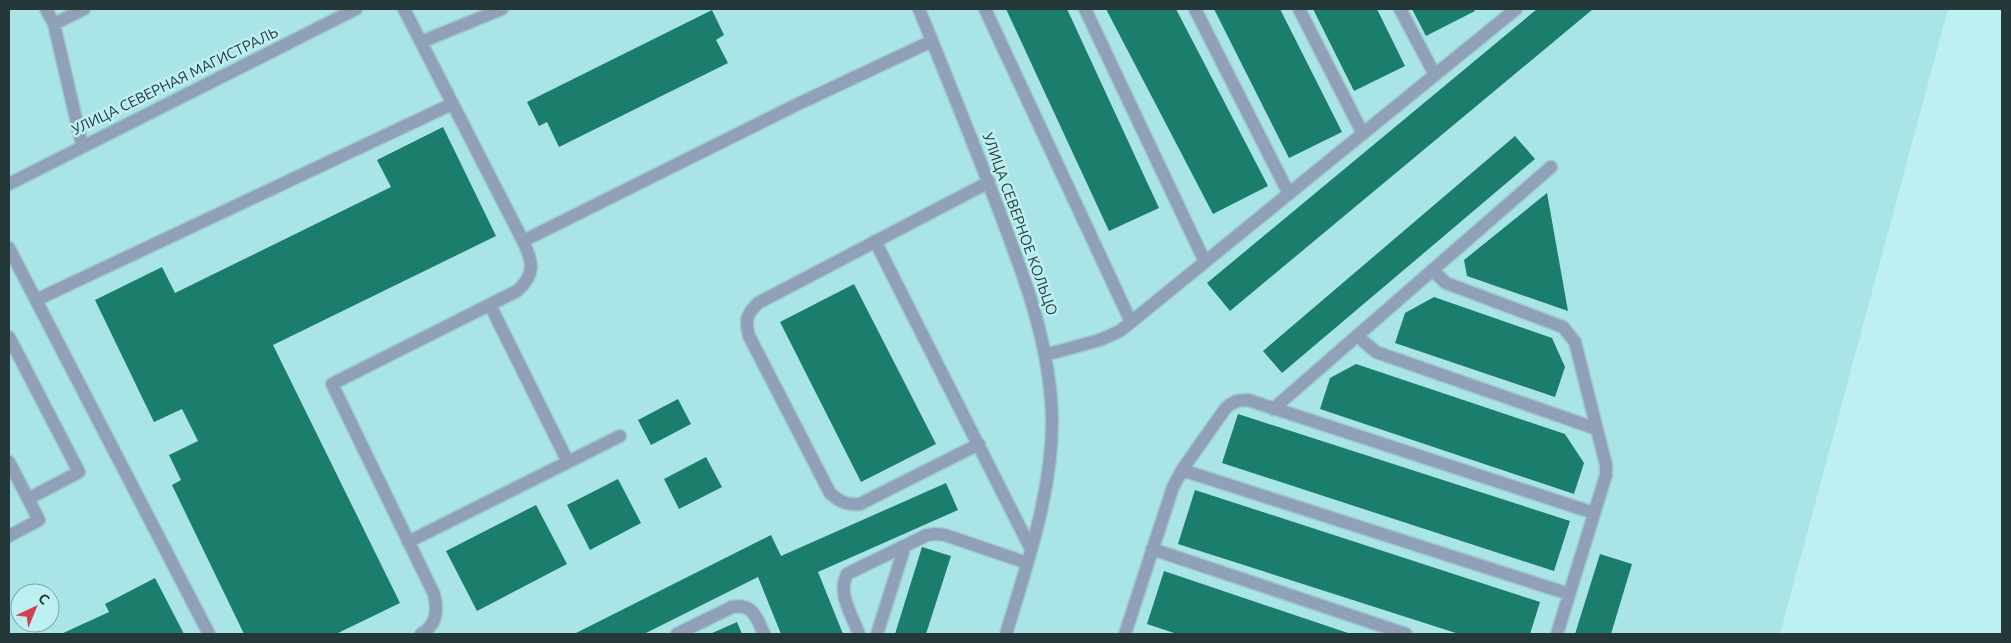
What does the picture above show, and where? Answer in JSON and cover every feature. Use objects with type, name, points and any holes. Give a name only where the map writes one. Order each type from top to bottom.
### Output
[{"type":"street","points":[[46,9],[54,24],[82,145]]},
{"type":"street","points":[[54,24],[84,9]]},
{"type":"street","name":"УЛИЦА СЕВЕРНАЯ МАГИСТРАЛЬ","points":[[10,180],[356,9]]},
{"type":"street","points":[[404,9],[531,257],[532,270],[526,283],[518,291],[332,384],[434,594],[438,608],[434,622],[421,634]]},
{"type":"street","points":[[421,42],[502,9]]},
{"type":"street","name":"УЛИЦА СЕВЕРНОЕ КОЛЬЦО","points":[[919,9],[989,182],[1026,282],[1042,336],[1050,384],[1052,418],[1050,456],[1043,501],[1006,634]]},
{"type":"street","points":[[985,9],[1130,322]]},
{"type":"street","points":[[1085,9],[1205,262]]},
{"type":"street","points":[[1195,9],[1288,194]]},
{"type":"street","points":[[1299,9],[1363,134]]},
{"type":"street","points":[[1400,9],[1435,75]]},
{"type":"street","points":[[1496,9],[1502,20]]},
{"type":"street","points":[[1045,354],[1100,340],[1120,331],[1516,9]]},
{"type":"street","points":[[523,241],[798,104],[932,41]]},
{"type":"street","points":[[36,300],[452,104]]},
{"type":"street","points":[[1273,408],[1551,167]]},
{"type":"street","points":[[979,444],[860,504],[848,505],[843,503],[830,493],[749,336],[746,324],[749,313],[758,303],[989,182]]},
{"type":"street","points":[[875,241],[1031,549]]},
{"type":"street","points":[[9,248],[209,634]]},
{"type":"street","points":[[1432,270],[1446,283],[1563,327],[1575,342],[1606,465],[1606,475],[1557,634]]},
{"type":"street","points":[[490,305],[568,462]]},
{"type":"street","points":[[1357,336],[1376,352],[1597,429]]},
{"type":"street","points":[[9,337],[79,472],[28,499]]},
{"type":"street","points":[[1125,634],[1173,487],[1182,470],[1232,402],[1248,400],[1594,513]]},
{"type":"street","points":[[408,542],[620,436]]},
{"type":"street","points":[[9,462],[39,520],[9,536]]},
{"type":"street","points":[[1182,470],[1570,594]]},
{"type":"street","points":[[859,634],[842,592],[843,582],[847,574],[927,535],[945,536],[1027,563]]},
{"type":"street","points":[[877,634],[905,546]]},
{"type":"street","points":[[1152,550],[1406,634]]},
{"type":"street","points":[[677,634],[732,607],[740,606],[755,614],[764,634]]},
{"type":"shaded area","points":[[9,9],[1948,9],[1780,634],[9,634]]},
{"type":"building","points":[[1006,9],[1067,9],[1159,208],[1109,231]]},
{"type":"building","points":[[1106,9],[1176,9],[1268,186],[1213,214]]},
{"type":"building","points":[[1214,9],[1280,9],[1342,132],[1289,158]]},
{"type":"building","points":[[1313,9],[1377,9],[1405,66],[1354,91]]},
{"type":"building","points":[[1412,9],[1474,9],[1475,11],[1426,36]]},
{"type":"building","points":[[1537,9],[1593,9],[1230,311],[1207,283]]},
{"type":"building","points":[[712,10],[724,35],[716,40],[728,63],[559,147],[547,122],[539,126],[527,102]]},
{"type":"building","points":[[443,127],[496,236],[273,345],[400,603],[336,634],[244,634],[172,485],[181,480],[169,455],[198,441],[182,409],[154,422],[95,300],[162,267],[175,293],[391,187],[377,160]]},
{"type":"building","points":[[1515,136],[1535,159],[1282,373],[1263,351]]},
{"type":"building","points":[[1547,193],[1568,311],[1467,276],[1464,260]]},
{"type":"building","points":[[854,284],[936,444],[861,482],[780,322]]},
{"type":"building","points":[[1434,297],[1552,338],[1565,367],[1555,397],[1395,343],[1405,313]]},
{"type":"building","points":[[1356,364],[1565,434],[1584,463],[1574,494],[1320,409],[1330,378]]},
{"type":"building","points":[[678,399],[691,424],[651,445],[638,420]]},
{"type":"building","points":[[1238,414],[1570,521],[1554,571],[1222,463]]},
{"type":"building","points":[[706,457],[722,487],[679,509],[664,479]]},
{"type":"building","points":[[618,479],[641,523],[590,550],[567,505]]},
{"type":"building","points":[[946,483],[958,510],[818,572],[843,634],[781,634],[758,577],[644,634],[574,634],[771,535],[781,556]]},
{"type":"building","points":[[1195,490],[1540,602],[1530,634],[1459,634],[1178,544]]},
{"type":"building","points":[[536,505],[567,564],[477,611],[446,551]]},
{"type":"building","points":[[922,547],[951,556],[926,634],[895,634]]},
{"type":"building","points":[[1600,554],[1632,564],[1611,634],[1575,634]]},
{"type":"building","points":[[1164,571],[1351,634],[1177,634],[1147,624]]},
{"type":"building","points":[[155,578],[184,634],[61,634],[109,612],[105,604]]},
{"type":"building","points":[[737,622],[742,634],[710,634]]}]
